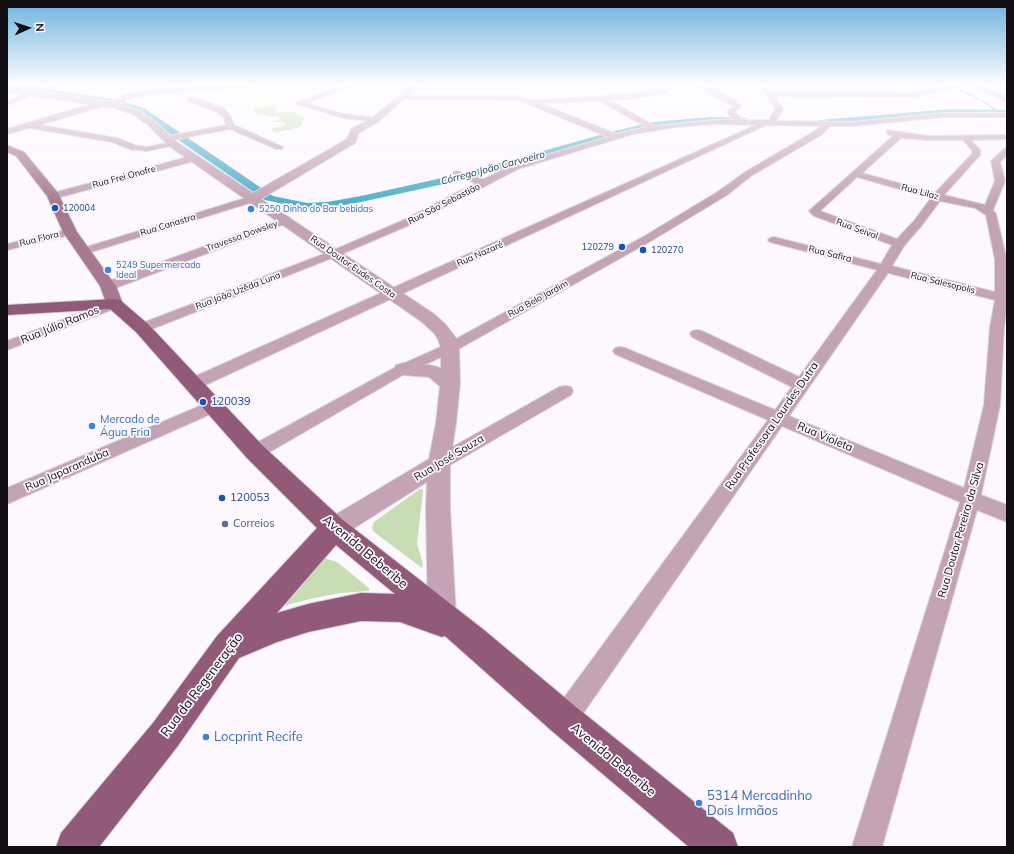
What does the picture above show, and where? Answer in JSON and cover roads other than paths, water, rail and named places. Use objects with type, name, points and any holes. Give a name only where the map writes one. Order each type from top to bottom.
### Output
[{"type":"main road","points":[[7,148],[20,154],[52,196],[70,232],[111,294],[7,310]]},
{"type":"main road","name":"Avenida Beberibe","points":[[111,294],[255,452],[334,528],[448,622],[473,640],[564,719],[718,847]]},
{"type":"main road","name":"Rua da Regeneração","points":[[75,847],[165,735],[228,647],[334,528]]},
{"type":"main road","points":[[228,647],[274,628],[308,618],[361,607],[400,608],[448,622]]},
{"type":"street","points":[[7,132],[29,125],[114,140],[132,147],[147,149],[185,135],[230,126],[279,147]]},
{"type":"street","name":"Rua Doutor Eudes Costa","points":[[153,125],[195,158],[255,197],[333,254],[428,318],[448,338],[450,348],[450,384],[446,423],[438,463],[438,508],[448,622]]},
{"type":"street","points":[[255,197],[345,146],[351,141],[355,131],[366,125]]},
{"type":"street","points":[[586,125],[611,135]]},
{"type":"street","name":"Rua São Sebastião","points":[[333,254],[408,222],[523,164],[611,135],[649,126],[669,125]]},
{"type":"street","name":"Rua Nazaré","points":[[193,384],[390,293],[764,125]]},
{"type":"street","points":[[800,125],[813,136]]},
{"type":"street","name":"Rua Belo Jardim","points":[[255,452],[403,369],[450,348],[690,214],[723,193],[748,174],[813,136],[827,125]]},
{"type":"street","points":[[869,125],[899,135],[928,138],[969,141],[1005,138]]},
{"type":"street","points":[[856,174],[899,135]]},
{"type":"street","points":[[969,141],[988,148],[1006,152]]},
{"type":"street","name":"Rua Professora Lourdes Dutra","points":[[564,719],[885,268],[899,244],[918,223],[937,196],[976,155],[976,150],[969,141]]},
{"type":"street","points":[[986,210],[1000,181],[995,161],[1006,152]]},
{"type":"street","name":"Rua Frei Onofre","points":[[52,196],[195,158]]},
{"type":"street","name":"Rua Lilaz","points":[[856,174],[986,210]]},
{"type":"street","name":"Rua Seival","points":[[856,174],[840,189],[815,208],[815,213],[899,244]]},
{"type":"street","points":[[462,176],[485,183]]},
{"type":"street","name":"Rua Canastra","points":[[84,251],[255,197]]},
{"type":"street","name":"Rua Doutor Pereira da Silva","points":[[868,847],[972,498],[992,405],[997,326],[1002,298],[1001,260],[994,230],[986,210]]},
{"type":"street","name":"Travessa Dowsley","points":[[111,294],[286,220]]},
{"type":"street","points":[[994,230],[1007,232]]},
{"type":"street","name":"Rua Flora","points":[[7,247],[70,232]]},
{"type":"street","name":"Rua Safira","points":[[774,240],[885,268]]},
{"type":"street","name":"Rua João Uzêda Luna","points":[[142,328],[333,254]]},
{"type":"street","name":"Rua Salesopolis","points":[[885,268],[1002,298]]},
{"type":"street","name":"Rua Júlio Ramos","points":[[7,346],[111,294]]},
{"type":"street","points":[[697,334],[801,385]]},
{"type":"street","name":"Rua Violeta","points":[[620,351],[1007,514]]},
{"type":"street","points":[[403,369],[436,373],[450,384]]},
{"type":"street","name":"Rua José Souza","points":[[334,528],[438,463],[565,391]]},
{"type":"street","name":"Rua Japaranduba","points":[[7,496],[214,406]]},
{"type":"waterway","name":"Córrego João Carvoeiro","points":[[163,125],[269,198],[307,206],[327,205],[361,199],[462,177],[614,134],[654,125]]},
{"type":"place","name":"120004","points":[[55,208]]},
{"type":"place","name":"5250 Dinho do Bar bebidas","points":[[251,209]]},
{"type":"place","name":"120279","points":[[622,247]]},
{"type":"place","name":"120270","points":[[643,250]]},
{"type":"place","name":"5249 Supermercado Ideal","points":[[108,270]]},
{"type":"place","name":"120039","points":[[203,402]]},
{"type":"place","name":"Mercado de Água Fria","points":[[92,426]]},
{"type":"place","name":"120053","points":[[222,498]]},
{"type":"place","name":"Correios","points":[[225,524]]},
{"type":"place","name":"Locprint Recife","points":[[206,737]]},
{"type":"place","name":"5314 Mercadinho Dois Irmãos","points":[[699,803]]}]
